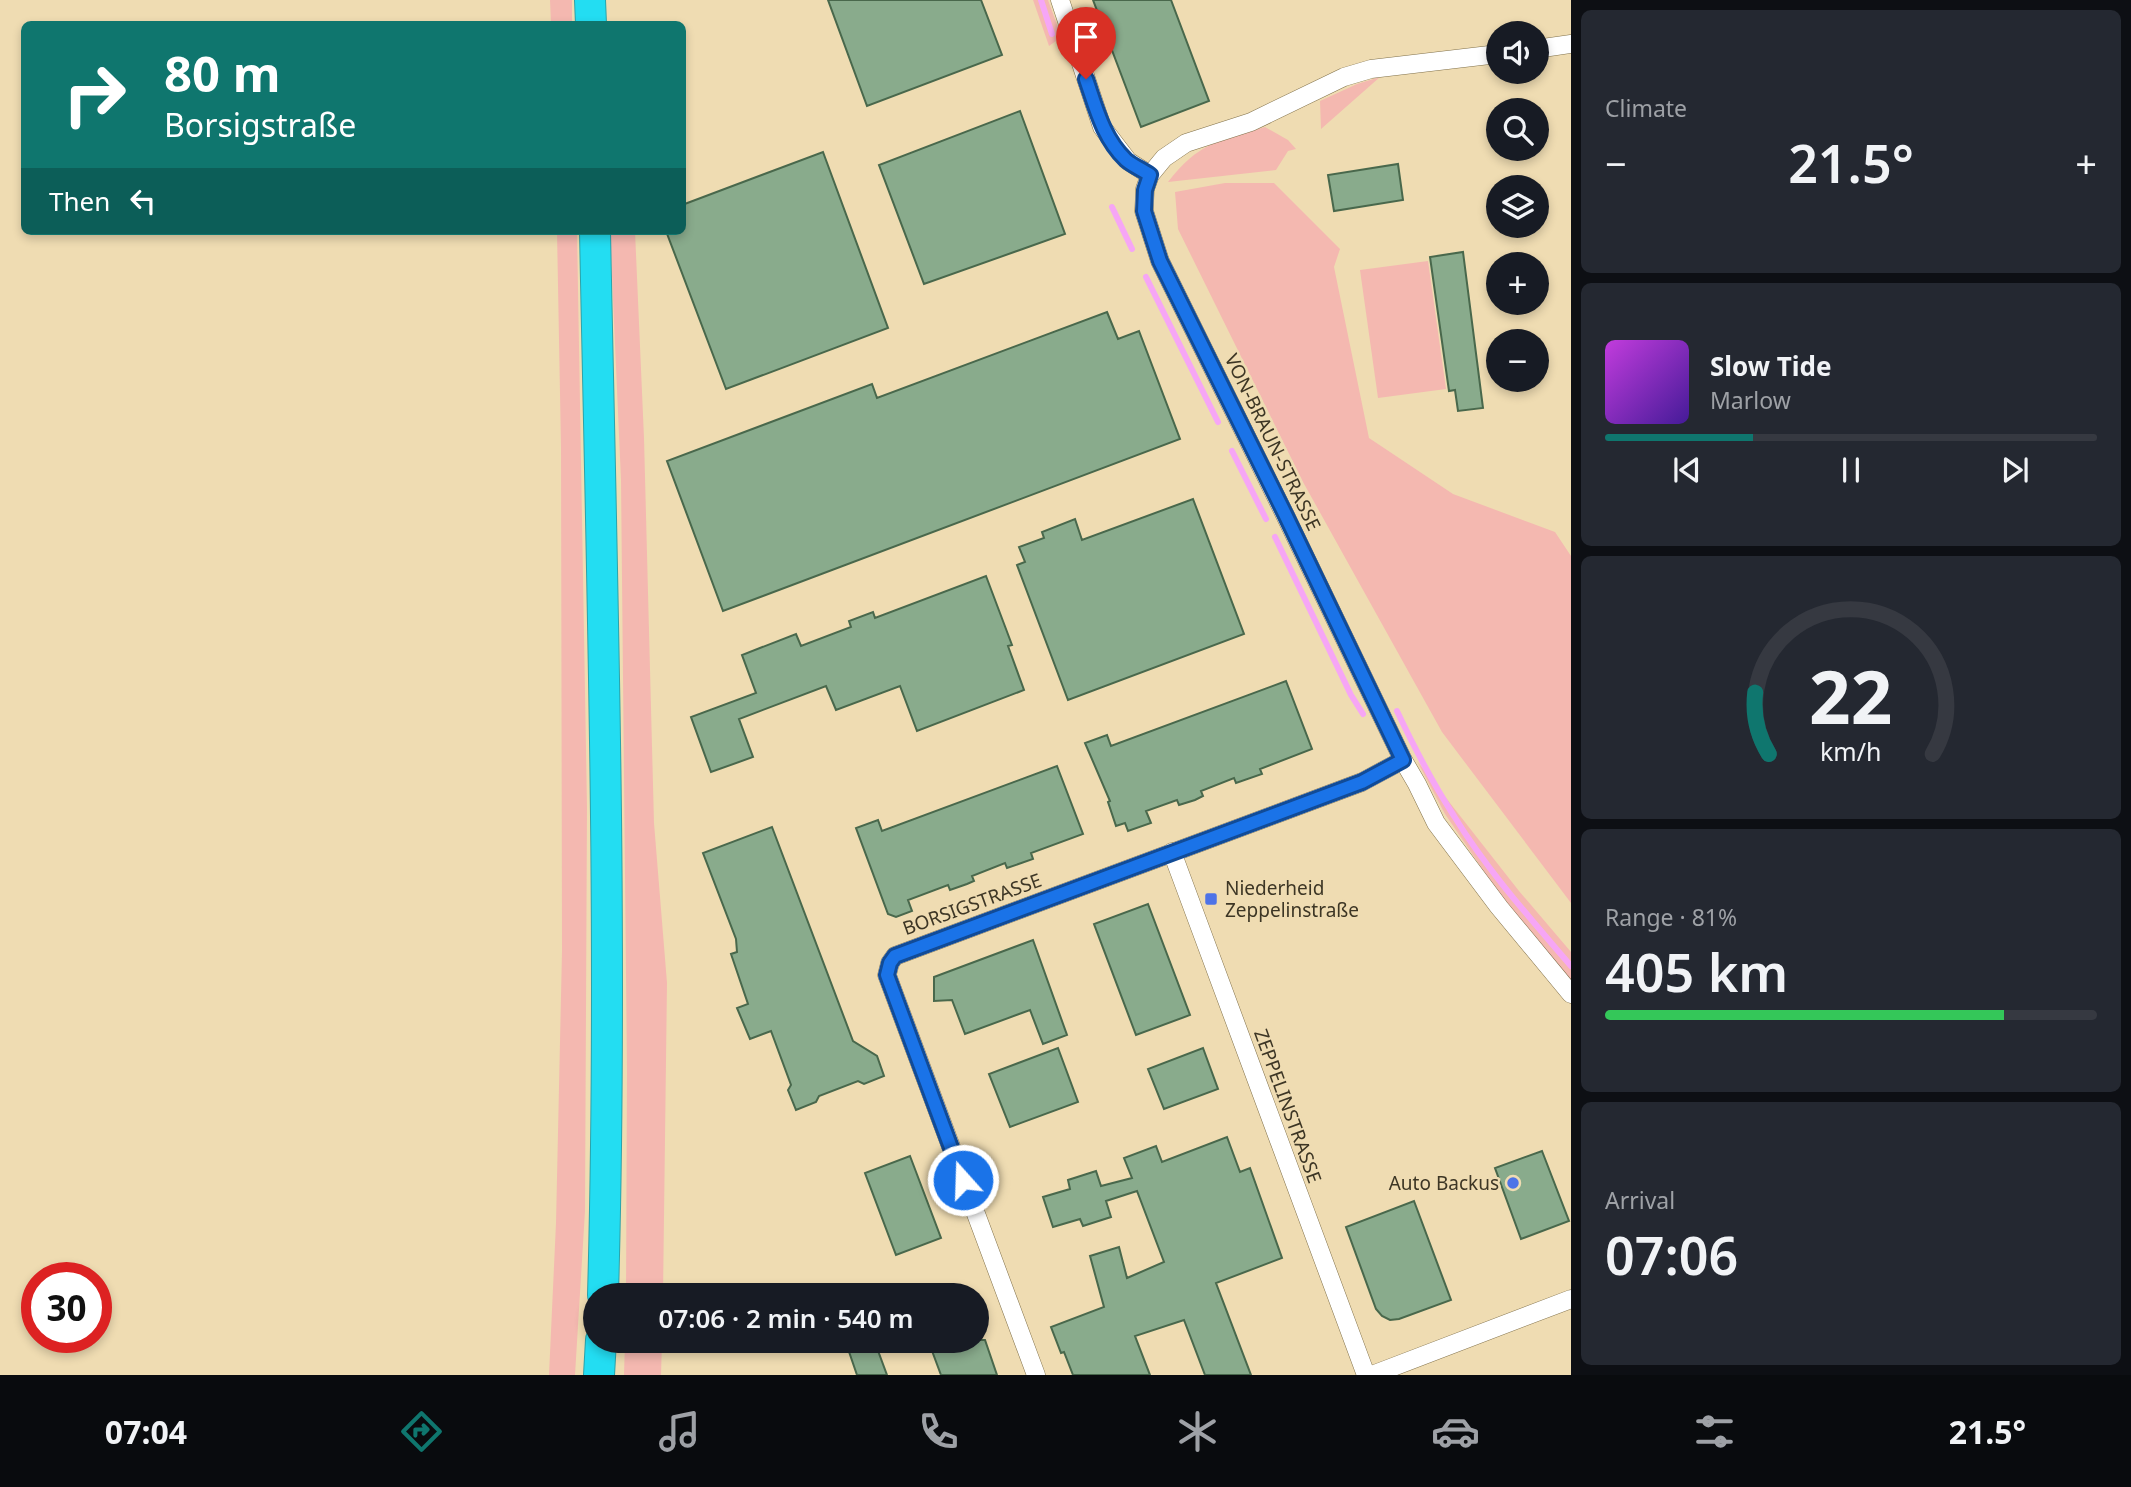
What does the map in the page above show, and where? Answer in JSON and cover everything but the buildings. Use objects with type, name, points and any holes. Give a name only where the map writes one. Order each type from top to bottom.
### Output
[{"type":"highway","points":[[590,0],[591,21]]},
{"type":"highway","points":[[595,235],[606,747],[603,1283]]},
{"type":"highway","points":[[599,1375],[600,1353]]},
{"type":"street","points":[[1060,0],[1102,127],[1128,161],[1150,175],[1164,158],[1186,143],[1251,122],[1344,77],[1371,69],[1486,55]]},
{"type":"street","points":[[1549,47],[1571,44]]},
{"type":"street","name":"VON-BRAUN-STRASSE","points":[[1150,175],[1145,190],[1144,211],[1160,261],[1403,760],[1436,823],[1499,908],[1571,994]]},
{"type":"street","name":"BORSIGSTRASSE","points":[[1036,1375],[887,975],[890,963],[895,956],[1362,782],[1403,760]]},
{"type":"street","name":"ZEPPELINSTRASSE","points":[[1172,852],[1366,1375]]},
{"type":"street","points":[[1372,1375],[1571,1299]]},
{"type":"shaded area","points":[[550,0],[572,0],[572,21],[551,21]]},
{"type":"shaded area","points":[[1033,0],[1048,0],[1060,33],[1056,41],[1049,46]]},
{"type":"shaded area","points":[[1380,77],[1321,129],[1320,101]]},
{"type":"shaded area","points":[[1265,127],[1288,140],[1296,149],[1288,151],[1276,170],[1168,182],[1200,151],[1222,140]]},
{"type":"shaded area","points":[[1225,183],[1274,183],[1340,249],[1334,267],[1369,438],[1453,494],[1555,532],[1571,556],[1571,903],[1442,732],[1303,482],[1178,229],[1175,192]]},
{"type":"shaded area","points":[[557,235],[577,235],[587,807],[585,1211],[575,1375],[549,1375],[556,1223],[562,951],[561,447]]},
{"type":"shaded area","points":[[610,235],[635,235],[644,438],[654,823],[667,983],[663,1283],[626,1283],[627,1072],[621,480]]},
{"type":"shaded area","points":[[1428,261],[1446,389],[1378,398],[1360,270]]},
{"type":"shaded area","points":[[1417,761],[1519,891],[1571,952],[1571,981],[1496,889],[1445,814]]},
{"type":"shaded area","points":[[625,1353],[662,1353],[661,1375],[624,1375]]},
{"type":"waterway","points":[[1041,0],[1052,34]]},
{"type":"waterway","points":[[1112,207],[1132,249]]},
{"type":"waterway","points":[[1146,277],[1218,422]]},
{"type":"waterway","points":[[1232,451],[1266,519]]},
{"type":"waterway","points":[[1275,537],[1351,695],[1363,714]]},
{"type":"waterway","points":[[1397,711],[1431,777],[1467,836],[1571,966]]},
{"type":"place","name":"Niederheid Zeppelinstraße","points":[[1211,899]]},
{"type":"place","name":"Auto Backus","points":[[1513,1183]]},
{"type":"route","points":[[963,1180],[887,975],[895,956],[1362,782],[1403,760],[1160,261],[1144,211],[1145,190],[1150,175],[1128,161],[1112,143],[1102,127],[1086,79]]}]
